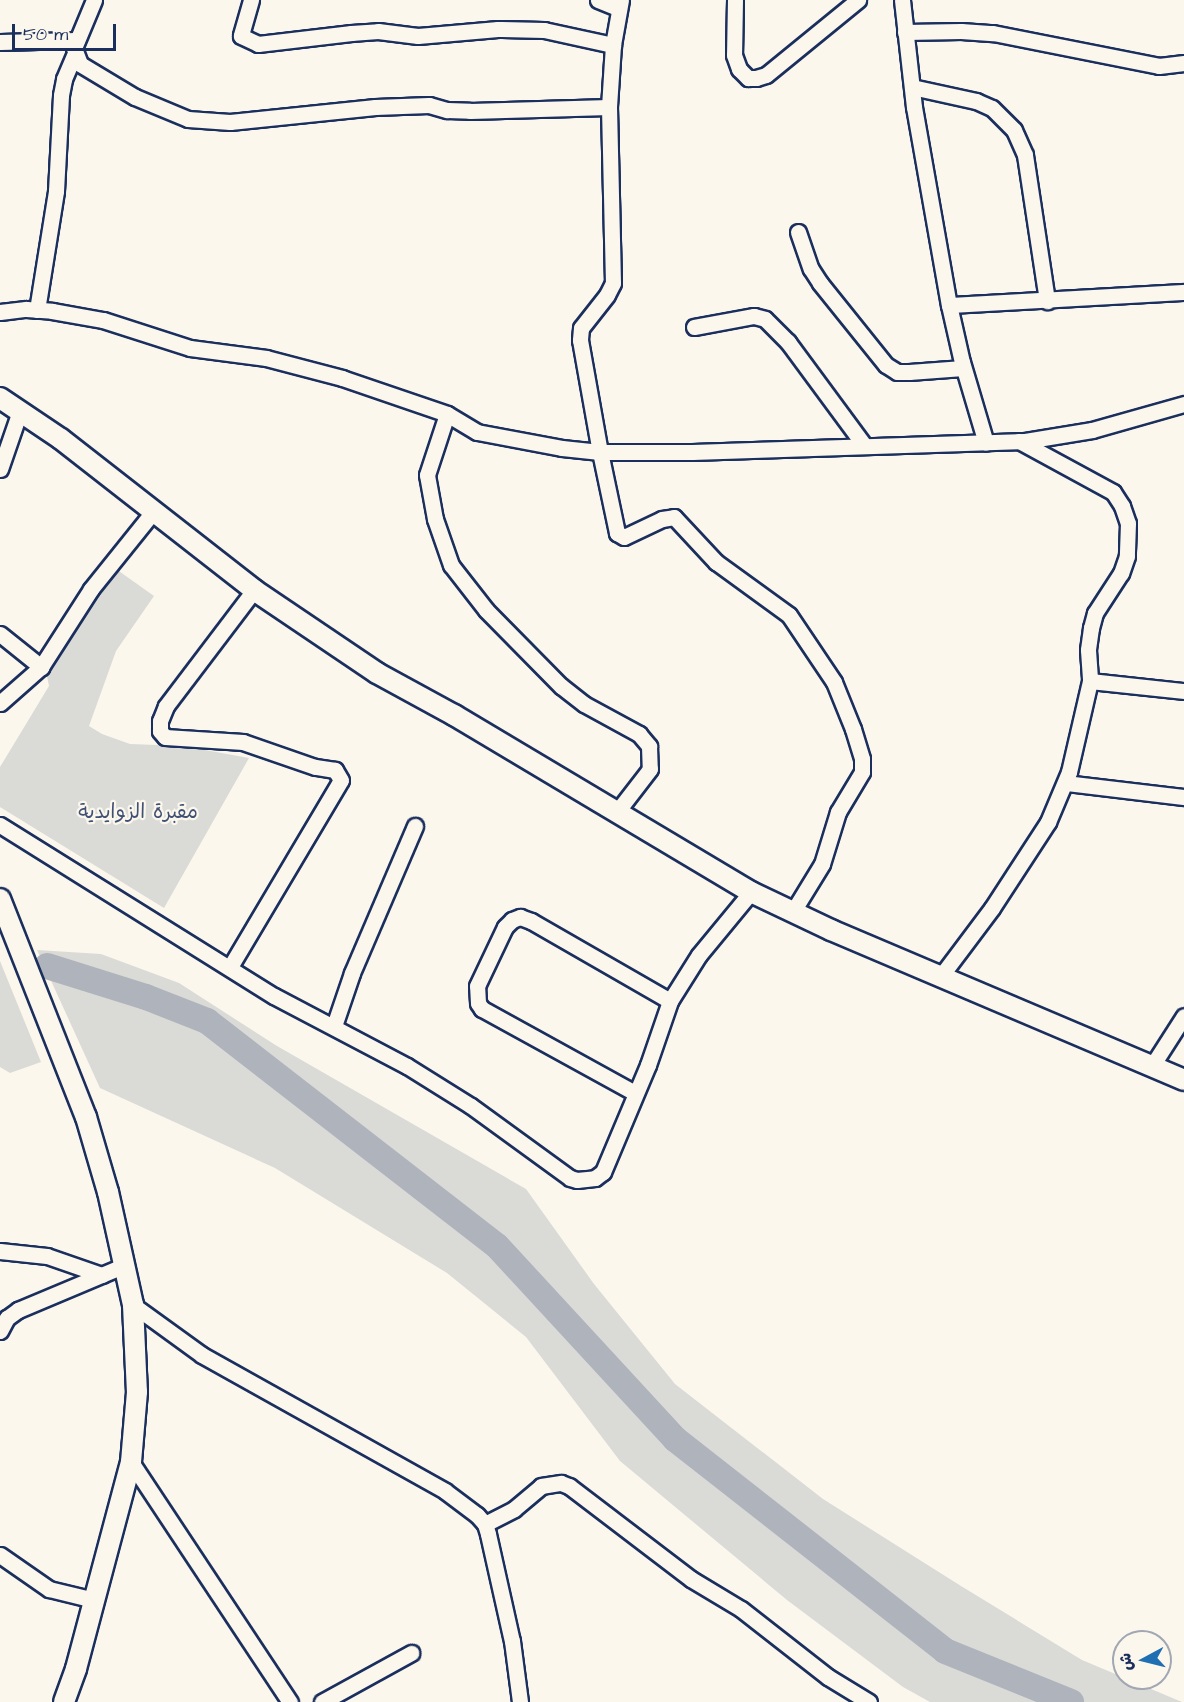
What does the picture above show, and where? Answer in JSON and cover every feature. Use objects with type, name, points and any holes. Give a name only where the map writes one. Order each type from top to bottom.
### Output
[{"type":"street","points":[[36,310],[56,191],[61,94],[64,79],[94,0]]},
{"type":"street","points":[[251,0],[241,36],[258,44],[360,32],[378,31],[418,36],[498,29],[551,31],[613,45]]},
{"type":"street","points":[[598,0],[620,4],[613,45],[609,107],[613,283],[608,295],[581,328],[580,340],[617,533],[624,537],[662,519],[674,517],[716,562],[789,615],[834,682],[862,759],[862,772],[838,812],[822,864],[792,912]]},
{"type":"street","points":[[735,0],[734,56],[739,69],[748,78],[756,78],[766,75],[858,0]]},
{"type":"street","points":[[902,0],[912,87],[949,305],[963,368],[986,444]]},
{"type":"street","points":[[905,32],[993,33],[1159,66],[1184,63]]},
{"type":"street","points":[[0,42],[76,47]]},
{"type":"street","points":[[76,47],[80,63],[135,97],[188,119],[204,123],[420,105],[470,111],[609,107]]},
{"type":"street","points":[[912,87],[984,104],[998,113],[1014,130],[1025,154],[1047,301]]},
{"type":"street","points":[[798,232],[811,269],[820,283],[886,365],[897,372],[963,368]]},
{"type":"street","points":[[949,305],[1184,292]]},
{"type":"street","points":[[0,312],[36,310],[103,320],[190,348],[266,358],[342,378],[447,414],[477,432],[562,448],[600,452],[692,452],[864,445],[986,444],[1092,430],[1184,404]]},
{"type":"street","points":[[694,327],[754,316],[765,319],[788,342],[864,445]]},
{"type":"street","points":[[0,398],[61,439],[254,590],[377,673],[454,715],[751,892],[792,912],[1184,1080]]},
{"type":"street","points":[[0,469],[20,411]]},
{"type":"street","points":[[447,414],[427,475],[435,519],[451,566],[486,610],[561,686],[584,704],[639,734],[649,746],[650,769],[616,813]]},
{"type":"street","points":[[941,976],[1027,856],[1048,822],[1066,783],[1090,681],[1088,650],[1095,613],[1121,573],[1127,556],[1128,523],[1122,506],[1113,492],[1019,441]]},
{"type":"street","points":[[0,703],[41,667],[91,589],[153,512]]},
{"type":"street","points":[[230,967],[340,780],[340,775],[335,770],[315,767],[243,742],[165,737],[160,731],[160,721],[166,706],[254,590]]},
{"type":"street","points":[[0,634],[41,667]]},
{"type":"street","points":[[1090,681],[1184,691]]},
{"type":"street","points":[[1066,783],[1184,797]]},
{"type":"street","points":[[0,825],[274,996],[334,1026],[471,1106],[570,1178],[577,1180],[595,1178],[603,1172],[648,1065],[670,1001],[699,955],[751,892]]},
{"type":"street","points":[[334,1026],[352,973],[415,826]]},
{"type":"street","points":[[0,899],[86,1117],[125,1265],[133,1305],[136,1392],[131,1462],[121,1510],[76,1669],[64,1702]]},
{"type":"street","points":[[635,1093],[482,1009],[478,1003],[477,986],[505,927],[512,920],[520,917],[531,921],[670,1001]]},
{"type":"street","points":[[1152,1066],[1184,1016]]},
{"type":"street","points":[[0,1251],[47,1256],[102,1275]]},
{"type":"street","points":[[0,1331],[7,1318],[18,1310],[125,1265]]},
{"type":"street","points":[[133,1305],[202,1355],[454,1496],[485,1524],[513,1641],[520,1702]]},
{"type":"street","points":[[131,1462],[282,1698]]},
{"type":"street","points":[[485,1524],[514,1509],[541,1486],[561,1483],[569,1486],[691,1579],[741,1610],[828,1677],[869,1702]]},
{"type":"street","points":[[0,1555],[49,1589],[94,1599]]},
{"type":"street","points":[[322,1702],[411,1653]]},
{"type":"green space","name":"مقبرة الزوايدية","points":[[116,569],[154,596],[116,651],[89,726],[102,734],[130,744],[183,746],[249,758],[164,908],[0,807],[0,767],[49,686],[45,666],[82,605]]},
{"type":"green space","points":[[37,950],[101,954],[179,983],[277,1046],[526,1189],[594,1284],[675,1384],[823,1499],[1082,1660],[1112,1673],[1112,1690],[1153,1690],[1182,1702],[930,1702],[903,1687],[787,1600],[620,1461],[526,1337],[447,1273],[275,1168],[100,1088]]},
{"type":"green space","points":[[0,961],[41,1062],[10,1073],[0,1067]]},
{"type":"waterway","points":[[47,966],[146,997],[207,1021],[497,1246],[675,1439],[945,1651],[1071,1702]]}]
